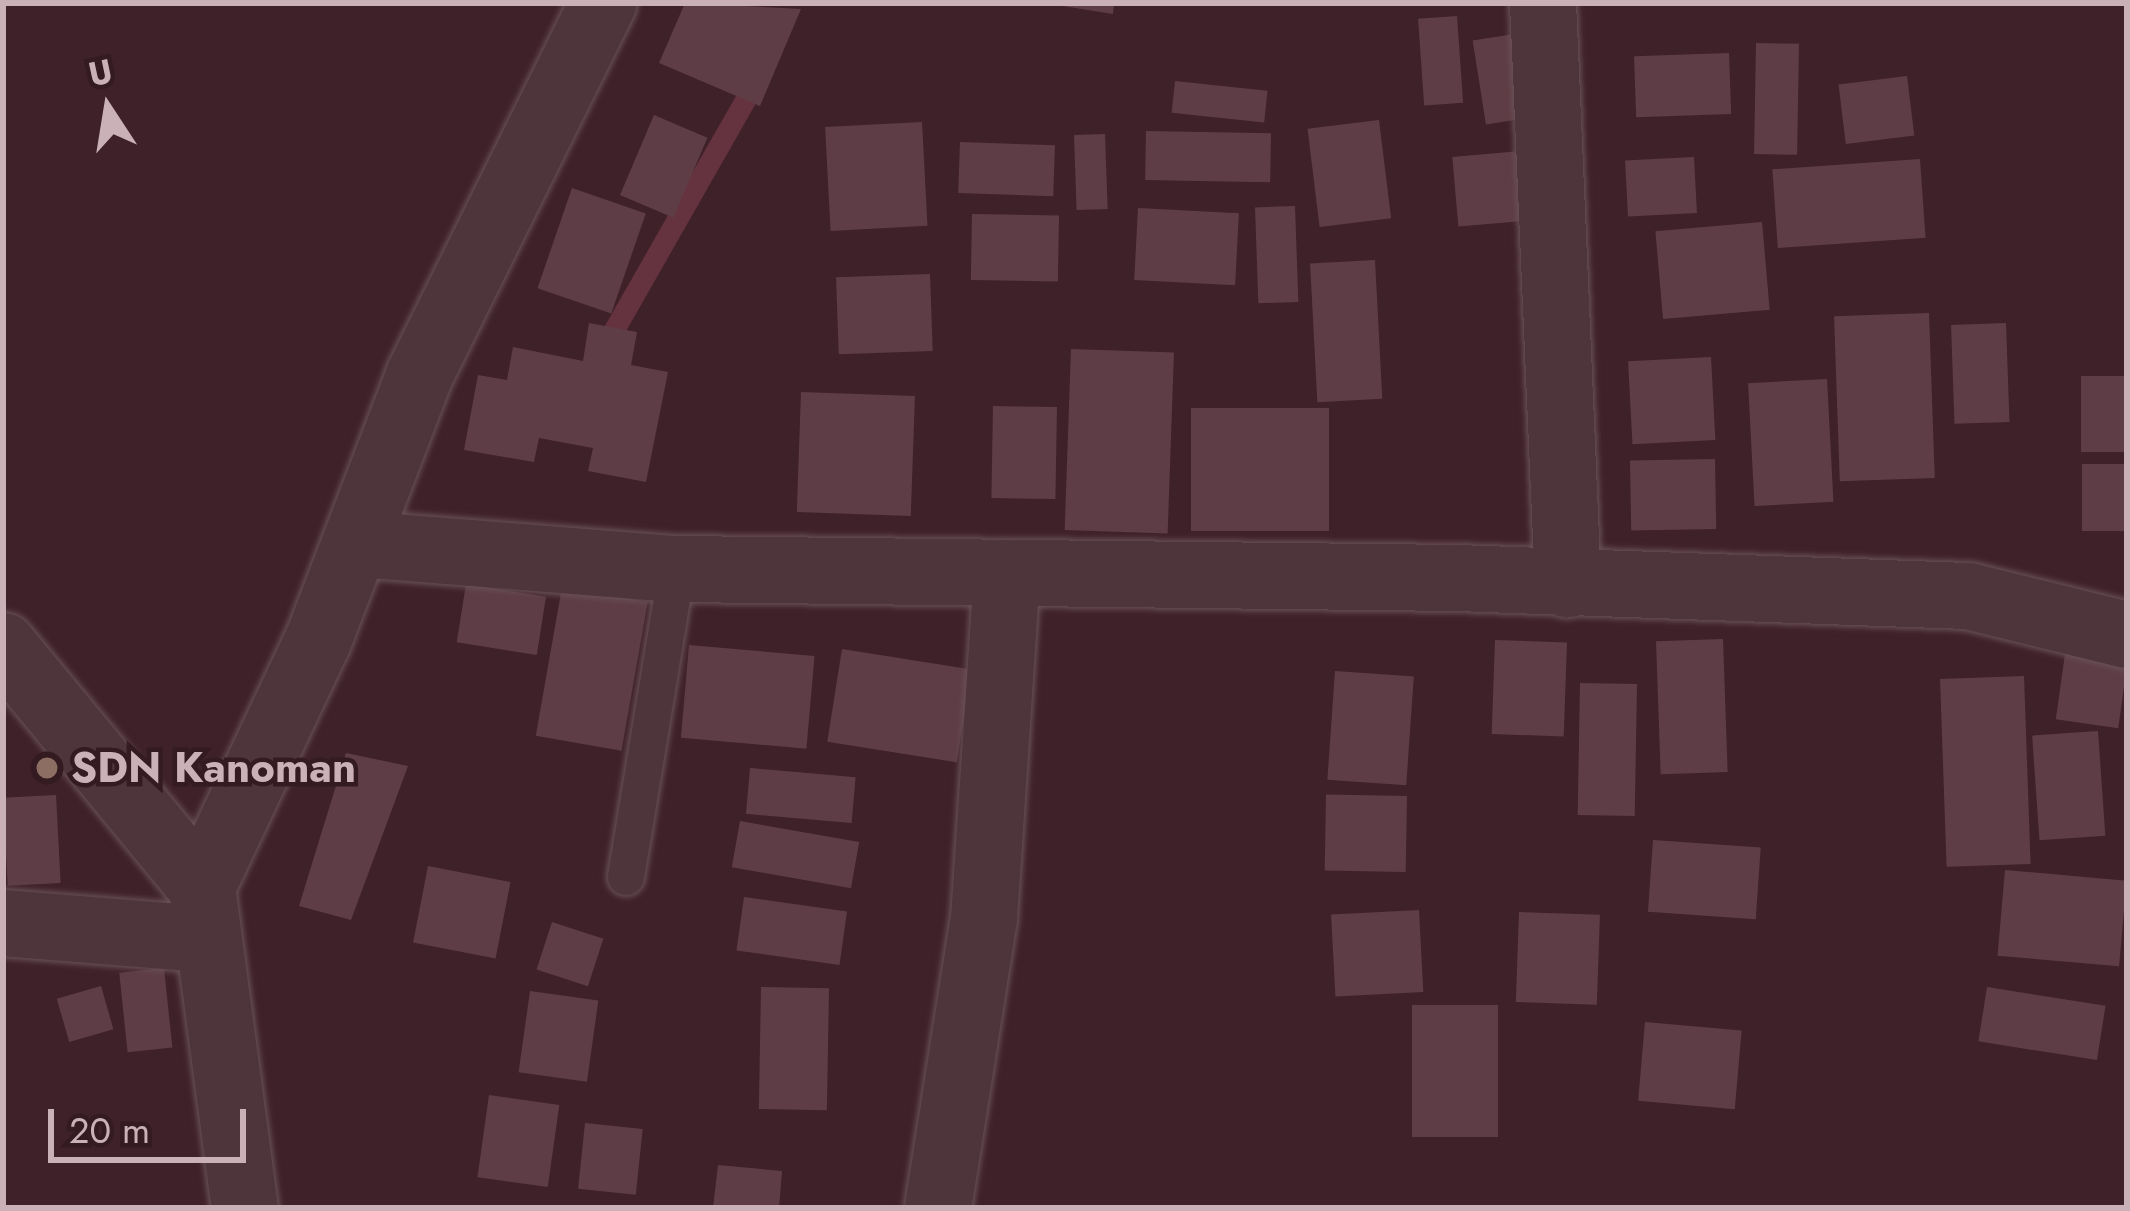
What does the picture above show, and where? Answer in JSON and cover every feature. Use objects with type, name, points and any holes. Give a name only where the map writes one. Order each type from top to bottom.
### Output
[{"type":"street","points":[[203,913],[357,544],[419,376],[603,3]]},
{"type":"street","points":[[1543,3],[1568,584]]},
{"type":"street","points":[[357,544],[677,569],[1568,584],[1968,596],[2127,634]]},
{"type":"street","points":[[938,1208],[984,919],[1007,576]]},
{"type":"street","points":[[3,646],[203,913],[245,1208]]},
{"type":"street","points":[[3,923],[203,913]]},
{"type":"lane","points":[[626,877],[677,569]]},
{"type":"building","points":[[685,3],[801,9],[760,106],[659,63]]},
{"type":"building","points":[[1044,3],[1114,3],[1113,14]]},
{"type":"building","points":[[1457,16],[1463,103],[1424,106],[1418,19]]},
{"type":"building","points":[[1527,32],[1540,116],[1486,125],[1473,41]]},
{"type":"building","points":[[1756,43],[1799,44],[1797,155],[1754,154]]},
{"type":"building","points":[[1729,53],[1731,114],[1636,117],[1634,56]]},
{"type":"building","points":[[1907,76],[1914,136],[1846,144],[1839,84]]},
{"type":"building","points":[[1175,81],[1267,91],[1264,123],[1172,113]]},
{"type":"building","points":[[654,115],[707,138],[673,218],[620,195]]},
{"type":"building","points":[[1379,120],[1391,218],[1320,227],[1308,129]]},
{"type":"building","points":[[922,122],[927,226],[831,231],[825,127]]},
{"type":"building","points":[[1146,131],[1271,133],[1270,182],[1145,180]]},
{"type":"building","points":[[1105,134],[1108,209],[1077,210],[1074,135]]},
{"type":"building","points":[[960,142],[1055,145],[1053,196],[958,193]]},
{"type":"building","points":[[1531,150],[1537,220],[1458,227],[1452,157]]},
{"type":"building","points":[[1694,157],[1697,213],[1628,217],[1625,161]]},
{"type":"building","points":[[1920,159],[1926,238],[1778,248],[1772,169]]},
{"type":"building","points":[[572,188],[646,213],[611,314],[537,288]]},
{"type":"building","points":[[1295,206],[1298,302],[1258,303],[1255,207]]},
{"type":"building","points":[[1138,208],[1239,213],[1235,285],[1134,280]]},
{"type":"building","points":[[972,214],[1059,216],[1058,282],[971,280]]},
{"type":"building","points":[[1762,222],[1770,310],[1663,319],[1655,231]]},
{"type":"building","points":[[1375,260],[1382,399],[1317,402],[1310,263]]},
{"type":"building","points":[[930,274],[933,351],[839,354],[836,277]]},
{"type":"building","points":[[1929,313],[1935,478],[1840,481],[1834,316]]},
{"type":"building","points":[[589,323],[637,332],[631,365],[668,372],[646,482],[588,471],[593,448],[539,438],[534,462],[464,450],[478,375],[507,380],[513,347],[583,361]]},
{"type":"building","points":[[2006,323],[2009,422],[1954,424],[1951,325]]},
{"type":"building","points":[[1071,349],[1174,353],[1168,533],[1065,530]]},
{"type":"building","points":[[1711,357],[1715,440],[1632,444],[1628,361]]},
{"type":"building","points":[[2081,376],[2127,376],[2127,452],[2081,452]]},
{"type":"building","points":[[1827,379],[1833,502],[1755,506],[1748,383]]},
{"type":"building","points":[[801,392],[915,396],[911,516],[797,512]]},
{"type":"building","points":[[993,406],[1057,407],[1055,499],[991,498]]},
{"type":"building","points":[[1191,408],[1329,408],[1329,531],[1191,531]]},
{"type":"building","points":[[1715,459],[1716,529],[1631,530],[1630,460]]},
{"type":"building","points":[[2082,464],[2127,464],[2127,531],[2082,531]]},
{"type":"building","points":[[466,584],[546,597],[537,655],[457,642]]},
{"type":"building","points":[[562,587],[648,602],[621,751],[536,736]]},
{"type":"building","points":[[1723,639],[1728,772],[1661,774],[1656,641]]},
{"type":"building","points":[[1495,640],[1567,643],[1564,736],[1492,734]]},
{"type":"building","points":[[689,645],[815,656],[806,749],[681,738]]},
{"type":"building","points":[[842,649],[971,669],[957,762],[827,742]]},
{"type":"building","points":[[2065,654],[2127,663],[2118,728],[2056,719]]},
{"type":"building","points":[[1335,671],[1414,677],[1406,785],[1327,780]]},
{"type":"building","points":[[2024,676],[2031,864],[1947,867],[1940,679]]},
{"type":"building","points":[[1580,683],[1637,684],[1635,816],[1578,815]]},
{"type":"building","points":[[2098,731],[2105,836],[2039,840],[2032,736]]},
{"type":"building","points":[[346,753],[408,766],[351,920],[299,906]]},
{"type":"building","points":[[750,768],[856,777],[852,823],[746,814]]},
{"type":"building","points":[[56,795],[61,883],[8,886],[3,798]]},
{"type":"building","points":[[1326,795],[1407,796],[1406,872],[1325,871]]},
{"type":"building","points":[[740,821],[859,842],[851,888],[732,867]]},
{"type":"building","points":[[1653,840],[1761,848],[1756,919],[1648,912]]},
{"type":"building","points":[[428,866],[510,882],[496,959],[413,943]]},
{"type":"building","points":[[2005,870],[2127,881],[2119,966],[1998,956]]},
{"type":"building","points":[[744,897],[847,911],[839,965],[736,950]]},
{"type":"building","points":[[1419,910],[1423,992],[1335,996],[1331,915]]},
{"type":"building","points":[[1519,912],[1600,915],[1597,1005],[1516,1002]]},
{"type":"building","points":[[552,922],[603,939],[588,986],[537,970]]},
{"type":"building","points":[[164,968],[172,1048],[128,1052],[119,973]]},
{"type":"building","points":[[101,986],[113,1029],[69,1042],[57,999]]},
{"type":"building","points":[[761,987],[829,988],[827,1110],[759,1109]]},
{"type":"building","points":[[1987,987],[2106,1006],[2097,1060],[1978,1041]]},
{"type":"building","points":[[530,991],[598,1001],[587,1082],[519,1072]]},
{"type":"building","points":[[1412,1005],[1498,1005],[1498,1137],[1412,1137]]},
{"type":"building","points":[[1645,1022],[1742,1030],[1735,1109],[1638,1101]]},
{"type":"building","points":[[489,1095],[559,1105],[548,1187],[477,1177]]},
{"type":"building","points":[[585,1123],[643,1129],[636,1195],[578,1189]]},
{"type":"building","points":[[718,1165],[782,1171],[779,1208],[713,1208]]},
{"type":"waterway","points":[[611,335],[758,77]]},
{"type":"place","name":"SDN Kanoman","points":[[47,768]]}]
